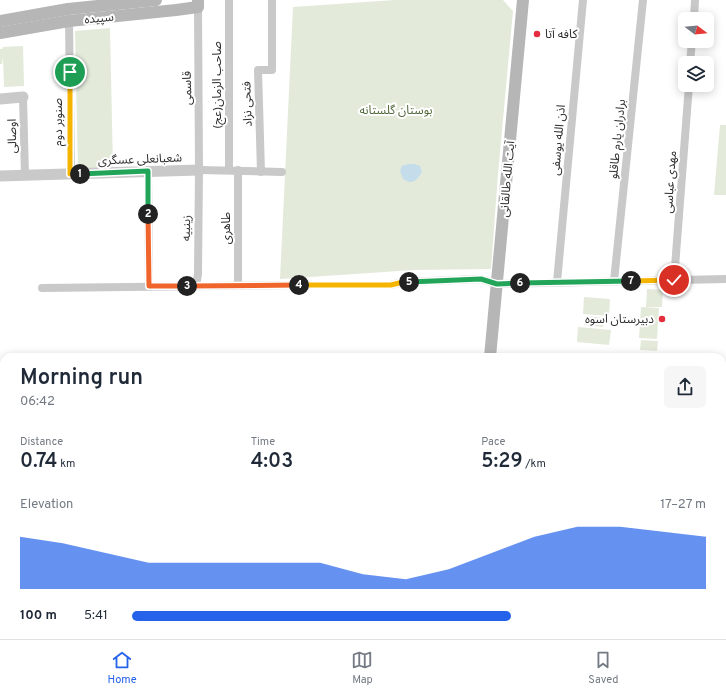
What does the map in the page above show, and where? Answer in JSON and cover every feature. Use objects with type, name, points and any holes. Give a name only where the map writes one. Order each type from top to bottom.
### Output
[{"type":"main road","points":[[68,10],[127,2],[156,0]]},
{"type":"main road","name":"آیت الله طالقانی","points":[[490,353],[523,0]]},
{"type":"main road","name":"سپیده","points":[[0,33],[21,24],[68,10],[176,10],[198,3]]},
{"type":"main road","points":[[0,21],[21,24]]},
{"type":"street","name":"صاحب الزمان(عج)","points":[[229,0],[229,170]]},
{"type":"street","name":"فتحی نزاد","points":[[261,172],[258,70],[272,70],[272,0]]},
{"type":"street","name":"اذن الله یوسفی","points":[[557,282],[582,0]]},
{"type":"street","name":"برادران یارم طاقلو","points":[[614,281],[643,0]]},
{"type":"street","points":[[694,12],[695,0]]},
{"type":"street","name":"قاسمی","points":[[198,3],[200,170]]},
{"type":"street","name":"صنوبر دوم","points":[[68,10],[70,174]]},
{"type":"street","name":"مهدی عباسی","points":[[674,280],[688,92]]},
{"type":"street","points":[[0,99],[23,97]]},
{"type":"street","name":"اوصالی","points":[[23,97],[25,176]]},
{"type":"street","name":"شعبانعلی عسگری","points":[[0,176],[200,170],[282,172]]},
{"type":"street","name":"زینبیه","points":[[196,286],[198,274],[200,170]]},
{"type":"street","name":"طاهری","points":[[238,170],[238,285]]},
{"type":"street","points":[[148,171],[149,286]]},
{"type":"street","points":[[42,288],[296,284],[391,285],[403,282],[481,279],[497,284],[726,279]]},
{"type":"green space","name":"بوستان گلستانه","points":[[395,0],[503,0],[513,11],[491,269],[414,270],[280,279],[293,7]]},
{"type":"green space","points":[[110,28],[113,170],[78,172],[75,31]]},
{"type":"green space","points":[[23,46],[24,86],[4,87],[3,57],[2,64],[0,64],[0,49],[3,47]]},
{"type":"green space","points":[[720,125],[726,125],[726,195],[714,195]]},
{"type":"green space","points":[[647,289],[663,290],[662,307],[646,307]]},
{"type":"green space","points":[[584,297],[610,299],[609,316],[583,314]]},
{"type":"green space","points":[[641,307],[659,308],[657,339],[639,338]]},
{"type":"green space","points":[[585,316],[605,318],[603,327],[584,325]]},
{"type":"green space","points":[[578,327],[611,330],[609,345],[577,342]]},
{"type":"green space","points":[[641,340],[658,341],[657,351],[640,350]]},
{"type":"water","points":[[408,164],[420,166],[422,172],[413,182],[408,182],[403,179],[400,171],[402,166]]},
{"type":"place","name":"کافه آتا","points":[[537,34]]},
{"type":"place","name":"دبیرستان اسوه","points":[[662,319]]},
{"type":"route","points":[[70,72],[70,174],[148,171],[149,286],[296,284],[391,285],[403,282],[481,279],[497,284],[674,280]]}]
